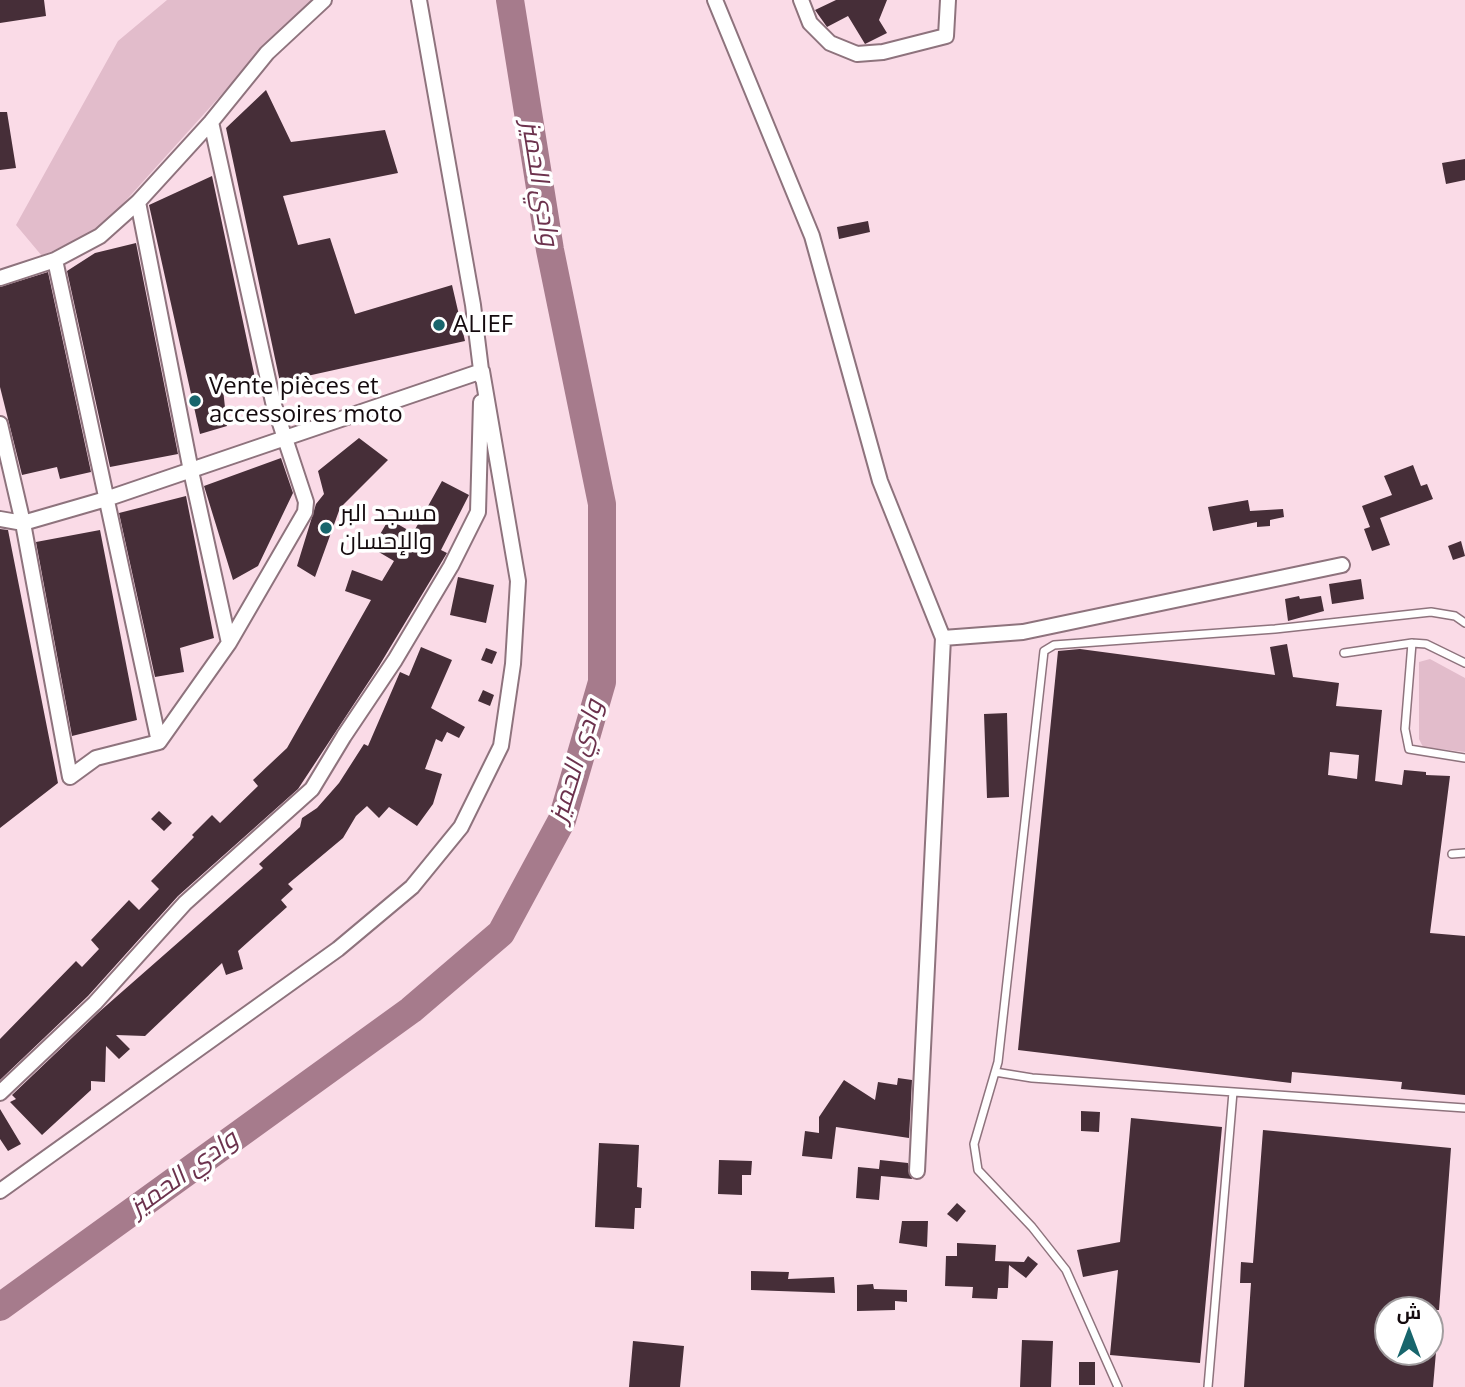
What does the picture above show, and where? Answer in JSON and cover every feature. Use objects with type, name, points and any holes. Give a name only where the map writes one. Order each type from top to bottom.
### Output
[{"type":"street","points":[[0,278],[55,260],[100,236],[138,202],[211,122],[267,53],[324,0]]},
{"type":"street","points":[[0,1191],[338,949],[412,887],[461,827],[501,746],[513,664],[518,582],[419,0]]},
{"type":"street","points":[[715,0],[812,236],[880,481],[943,638],[917,1171]]},
{"type":"street","points":[[802,0],[810,23],[830,43],[857,54],[869,54],[946,36],[948,0]]},
{"type":"street","points":[[0,424],[23,523],[70,777],[96,758],[159,742],[229,642],[304,512],[306,502],[273,402],[211,122]]},
{"type":"street","points":[[138,202],[191,471],[229,642]]},
{"type":"street","points":[[55,260],[159,742]]},
{"type":"street","points":[[0,519],[23,523],[106,499],[482,371]]},
{"type":"street","points":[[0,1093],[95,1003],[185,903],[313,789],[430,601],[478,512],[482,371]]},
{"type":"street","points":[[943,638],[1023,632],[1342,565]]},
{"type":"lane","points":[[1118,1387],[1066,1270],[1032,1227],[978,1170],[974,1143],[995,1072],[1044,651],[1054,645],[1275,629],[1431,612],[1455,616],[1465,623]]},
{"type":"lane","points":[[1412,642],[1405,729],[1409,749],[1465,758]]},
{"type":"lane","points":[[1344,653],[1412,642],[1426,643],[1465,663]]},
{"type":"lane","points":[[1452,855],[1465,853]]},
{"type":"lane","points":[[995,1072],[1032,1079],[1465,1108]]},
{"type":"lane","points":[[1208,1387],[1233,1092]]},
{"type":"shaded area","points":[[167,0],[314,0],[259,53],[102,227],[42,256],[16,225],[118,41]]},
{"type":"shaded area","points":[[1430,659],[1465,678],[1465,752],[1423,747],[1419,739],[1419,662]]},
{"type":"building","points":[[0,0],[44,0],[46,16],[0,23]]},
{"type":"building","points":[[836,0],[887,0],[879,20],[887,33],[865,44],[848,16],[827,27],[815,10]]},
{"type":"building","points":[[266,90],[291,142],[385,130],[398,173],[283,196],[298,245],[330,238],[355,314],[452,285],[465,341],[280,382],[226,128]]},
{"type":"building","points":[[0,112],[7,112],[16,168],[0,170]]},
{"type":"building","points":[[1465,159],[1465,180],[1446,184],[1442,163]]},
{"type":"building","points":[[212,176],[255,378],[223,389],[227,426],[200,434],[149,205]]},
{"type":"building","points":[[868,221],[870,232],[839,239],[837,227]]},
{"type":"building","points":[[136,243],[178,454],[110,467],[67,271],[95,253]]},
{"type":"building","points":[[48,272],[91,472],[60,479],[57,467],[22,475],[0,387],[0,287]]},
{"type":"building","points":[[359,438],[388,460],[340,508],[315,577],[297,566],[316,504],[324,494],[318,471]]},
{"type":"building","points":[[281,458],[293,493],[258,566],[233,580],[204,486]]},
{"type":"building","points":[[1413,465],[1421,486],[1427,484],[1433,499],[1380,518],[1390,545],[1372,551],[1364,529],[1370,527],[1362,506],[1392,495],[1384,476]]},
{"type":"building","points":[[442,481],[469,495],[441,550],[447,553],[379,666],[298,789],[178,896],[88,996],[0,1080],[0,1039],[76,961],[82,967],[99,949],[91,940],[129,900],[139,910],[159,889],[151,881],[194,837],[192,835],[212,815],[220,823],[258,786],[253,780],[287,748],[371,600],[345,591],[352,570],[382,581],[394,561],[372,548],[389,519],[413,533]]},
{"type":"building","points":[[186,496],[214,638],[180,648],[184,672],[155,677],[119,513]]},
{"type":"building","points":[[1248,500],[1250,511],[1283,509],[1284,517],[1270,520],[1270,526],[1257,527],[1257,522],[1213,531],[1208,507]]},
{"type":"building","points":[[0,529],[8,530],[58,783],[0,828]]},
{"type":"building","points":[[100,530],[137,720],[72,736],[36,542]]},
{"type":"building","points":[[1461,541],[1465,556],[1453,560],[1448,546]]},
{"type":"building","points":[[458,577],[494,585],[486,623],[450,615]]},
{"type":"building","points":[[1361,579],[1364,599],[1332,604],[1329,584]]},
{"type":"building","points":[[1299,596],[1300,599],[1321,596],[1324,611],[1288,621],[1285,599]]},
{"type":"building","points":[[1287,644],[1293,677],[1339,683],[1336,706],[1382,710],[1375,781],[1402,785],[1404,770],[1426,772],[1426,775],[1450,776],[1430,933],[1465,936],[1465,1095],[1401,1089],[1402,1082],[1292,1072],[1291,1083],[1018,1050],[1058,651],[1080,649],[1275,675],[1270,647]],"holes":[[[1330,752],[1359,755],[1357,779],[1328,775]]]},
{"type":"building","points":[[421,647],[452,660],[431,708],[465,727],[459,738],[447,732],[442,742],[436,739],[425,769],[442,774],[433,804],[417,826],[389,807],[379,818],[367,806],[356,816],[343,838],[288,884],[293,889],[281,900],[287,907],[238,951],[243,969],[226,975],[222,963],[145,1036],[116,1035],[130,1049],[119,1059],[106,1046],[105,1082],[91,1081],[91,1090],[42,1135],[10,1102],[16,1099],[12,1095],[99,1012],[263,868],[259,864],[300,827],[302,818],[317,808],[339,783],[364,744],[368,746],[400,672],[409,676]]},
{"type":"building","points":[[486,648],[497,652],[492,664],[481,660]]},
{"type":"building","points":[[483,690],[494,695],[490,706],[478,701]]},
{"type":"building","points":[[1007,713],[1009,797],[987,798],[984,714]]},
{"type":"building","points":[[159,811],[172,823],[164,831],[151,819]]},
{"type":"building","points":[[898,1078],[912,1080],[909,1138],[836,1127],[832,1159],[802,1156],[805,1131],[819,1133],[819,1117],[844,1080],[875,1100],[878,1082],[897,1085]]},
{"type":"building","points":[[0,1109],[21,1144],[8,1151],[0,1139]]},
{"type":"building","points":[[1081,1111],[1100,1112],[1099,1132],[1081,1131]]},
{"type":"building","points":[[1131,1118],[1222,1127],[1200,1363],[1110,1355],[1118,1270],[1083,1277],[1077,1250],[1120,1242]]},
{"type":"building","points":[[1263,1130],[1451,1148],[1440,1296],[1374,1296],[1374,1366],[1435,1366],[1433,1387],[1244,1387],[1251,1283],[1240,1283],[1241,1262],[1253,1263]]},
{"type":"building","points":[[599,1143],[639,1145],[637,1187],[642,1188],[641,1208],[635,1208],[634,1229],[595,1227]]},
{"type":"building","points":[[719,1160],[752,1161],[751,1175],[742,1175],[742,1195],[718,1194]]},
{"type":"building","points":[[880,1160],[908,1163],[912,1179],[881,1176],[879,1200],[856,1198],[858,1167],[879,1169]]},
{"type":"building","points":[[957,1203],[966,1211],[957,1222],[947,1214]]},
{"type":"building","points":[[902,1221],[928,1221],[927,1247],[899,1243]]},
{"type":"building","points":[[957,1243],[996,1245],[995,1261],[1024,1262],[1028,1256],[1038,1264],[1026,1278],[1009,1265],[1008,1288],[998,1288],[997,1299],[972,1298],[973,1287],[945,1286],[946,1256],[957,1256]]},
{"type":"building","points":[[751,1271],[789,1272],[788,1279],[834,1277],[835,1293],[751,1290]]},
{"type":"building","points":[[873,1284],[874,1289],[907,1290],[907,1302],[895,1301],[895,1310],[857,1311],[857,1285]]},
{"type":"building","points":[[1022,1340],[1053,1341],[1051,1387],[1020,1387]]},
{"type":"building","points":[[633,1341],[684,1346],[680,1387],[629,1387]]},
{"type":"building","points":[[1079,1362],[1095,1362],[1095,1385],[1079,1385]]},
{"type":"waterway","name":"وادي الحميز","points":[[0,1307],[411,1010],[501,933],[562,820],[602,682],[602,504],[550,250],[510,0]]},
{"type":"place","name":"ALIEF","points":[[439,325]]},
{"type":"place","name":"Vente pièces et accessoires moto","points":[[195,401]]},
{"type":"place","name":"مسجد البر والإحسان","points":[[326,528]]}]
